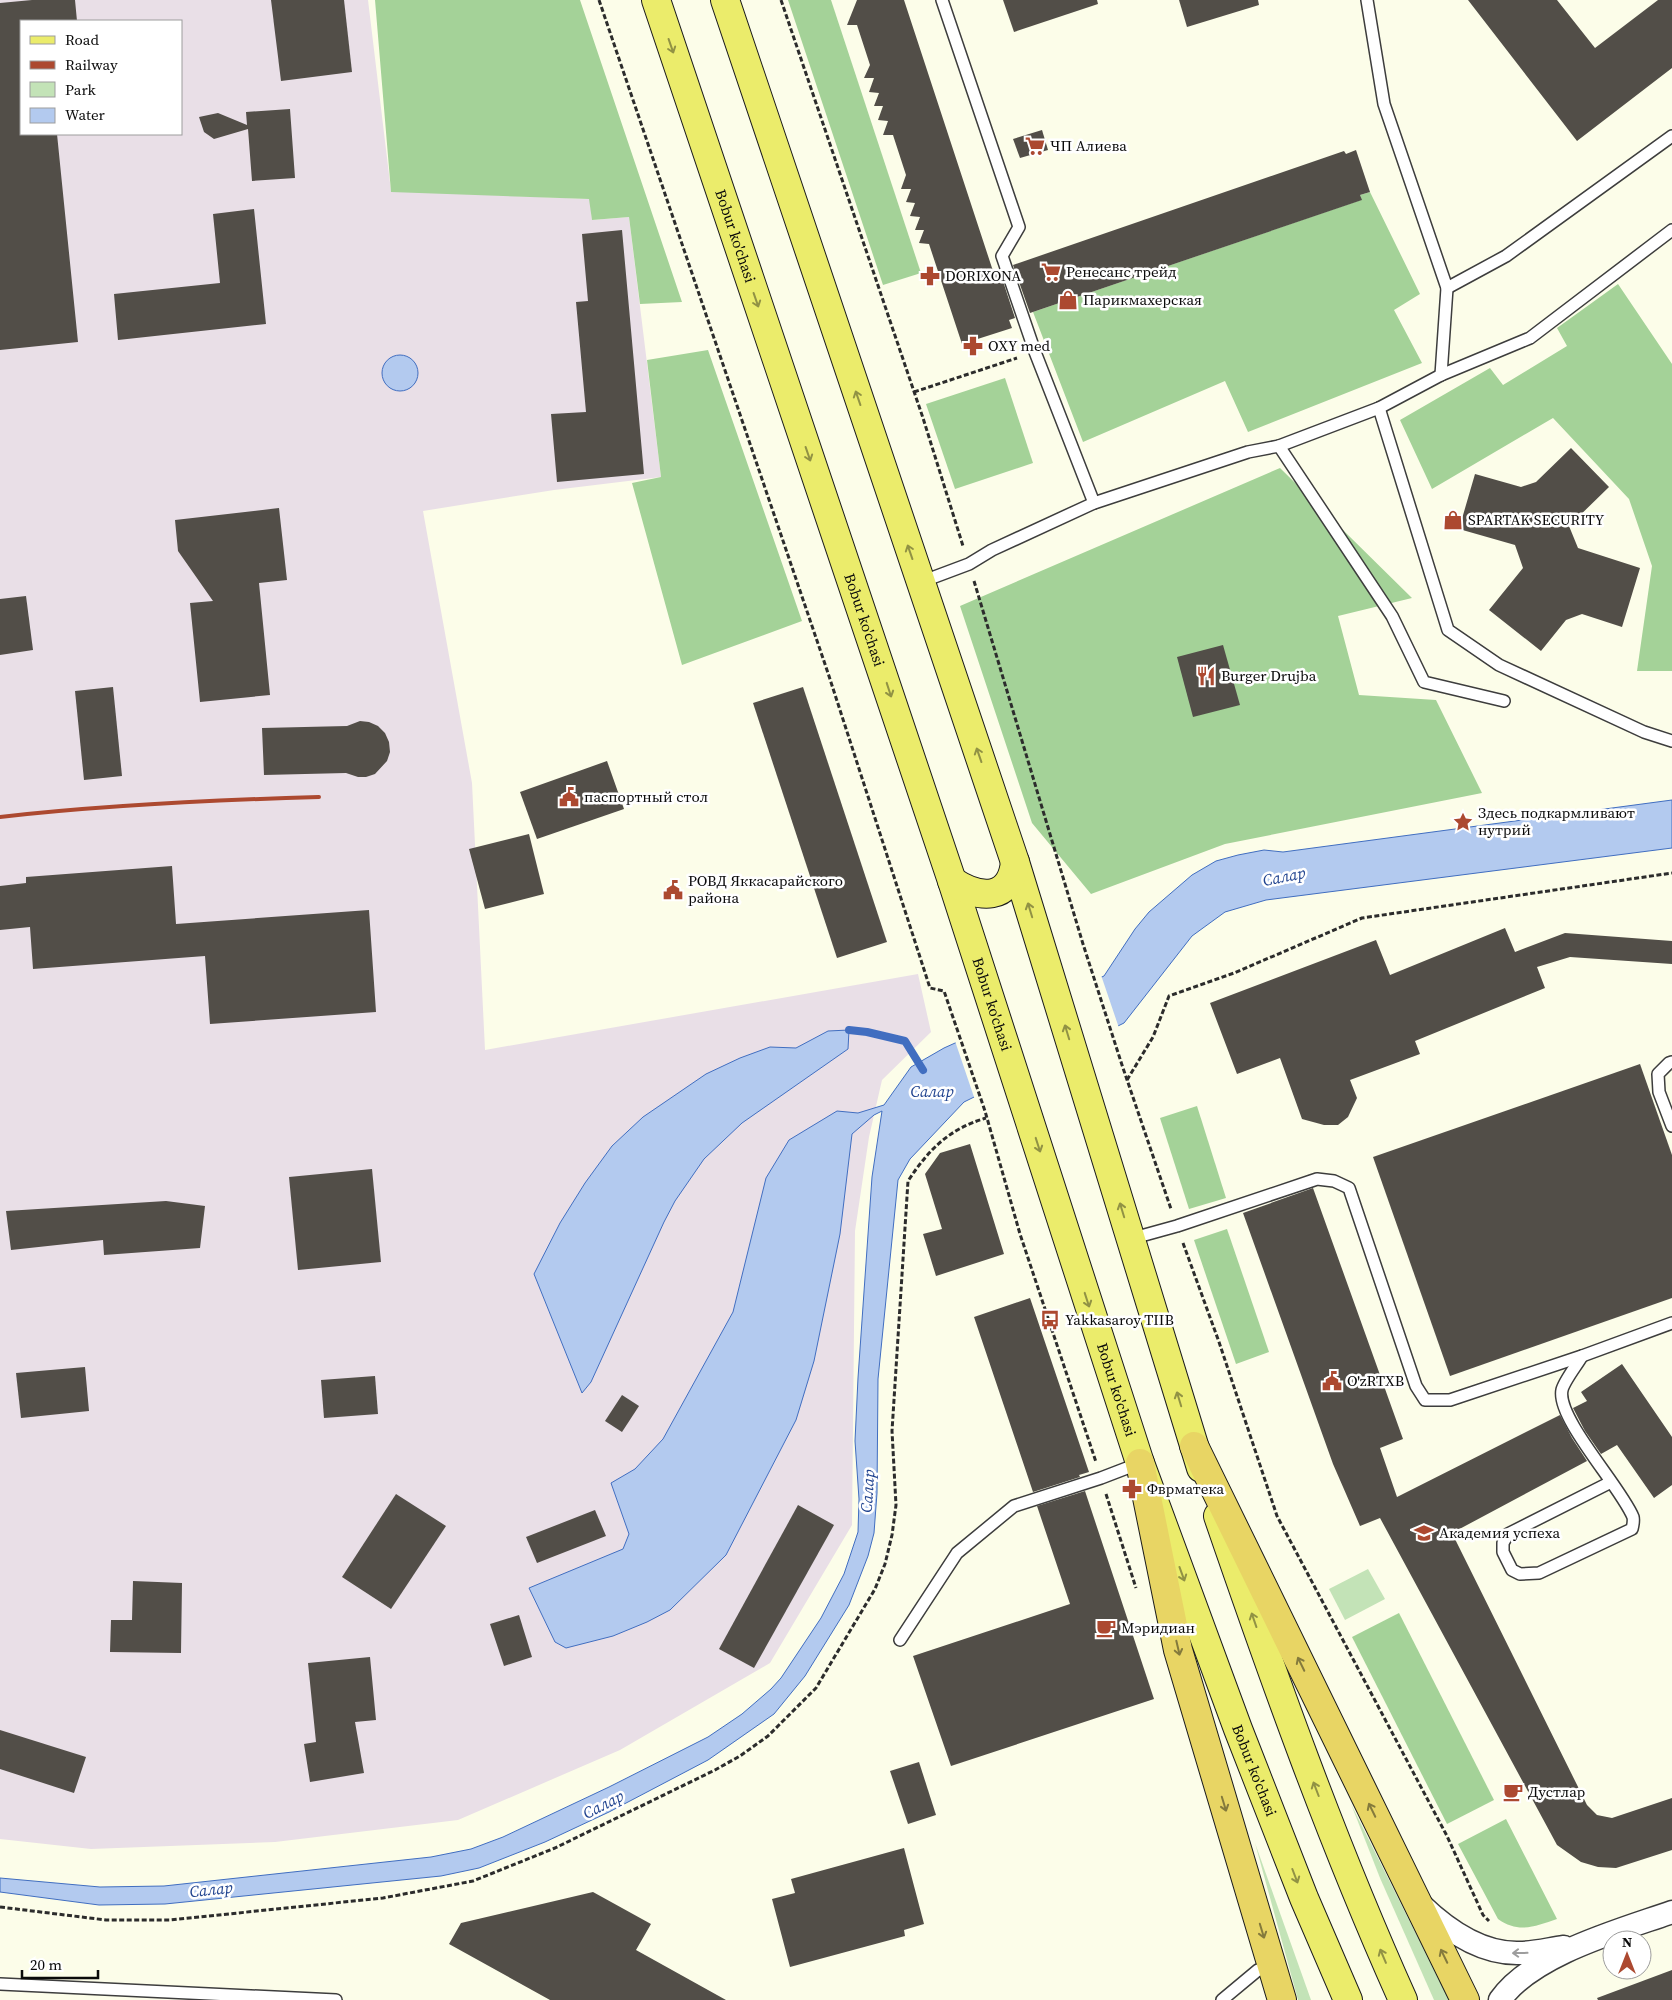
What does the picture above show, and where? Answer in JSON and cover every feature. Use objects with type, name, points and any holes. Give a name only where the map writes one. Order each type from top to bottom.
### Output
[{"type":"highway","points":[[1194,1446],[1465,2000]]},
{"type":"highway","points":[[1140,1463],[1178,1650],[1282,2000]]},
{"type":"main road","name":"Bobur ko'chasi","points":[[656,0],[952,881],[1140,1463],[1238,1729],[1304,1898],[1348,2000]]},
{"type":"main road","points":[[725,0],[1015,862],[1194,1446],[1287,1715],[1352,1882],[1403,2000]]},
{"type":"main road","points":[[952,881],[971,892],[982,895],[993,894],[1003,889],[1009,882],[1014,872],[1015,862]]},
{"type":"street","points":[[1416,1900],[1449,1929],[1470,1942],[1494,1950],[1517,1954],[1585,1943]]},
{"type":"street","points":[[1500,2000],[1513,1985],[1529,1973],[1585,1943],[1672,1912]]},
{"type":"lane","points":[[942,0],[1019,227],[1002,256],[1035,352],[1094,503]]},
{"type":"lane","points":[[1367,0],[1384,104],[1447,288],[1441,375]]},
{"type":"lane","points":[[1447,288],[1506,256],[1672,136]]},
{"type":"lane","points":[[921,582],[969,564],[992,550],[1094,503],[1248,452],[1279,446],[1379,408],[1441,375],[1530,338],[1672,230]]},
{"type":"lane","points":[[1379,408],[1448,630],[1499,665],[1644,732],[1672,741]]},
{"type":"lane","points":[[1279,446],[1392,616],[1424,682],[1504,701]]},
{"type":"lane","points":[[1672,1062],[1669,1062],[1658,1074],[1659,1092],[1672,1126]]},
{"type":"lane","points":[[1130,1239],[1177,1226],[1317,1179],[1334,1181],[1349,1188],[1416,1386],[1425,1400],[1450,1400],[1582,1356],[1672,1323]]},
{"type":"lane","points":[[1582,1356],[1562,1389],[1563,1403],[1571,1420],[1611,1482],[1634,1519],[1632,1529],[1539,1573],[1520,1574],[1512,1570],[1503,1552],[1503,1543],[1508,1534],[1611,1482]]},
{"type":"lane","points":[[900,1640],[957,1553],[1014,1506],[1101,1478],[1140,1463]]},
{"type":"lane","points":[[1222,2000],[1258,1970],[1272,1966]]},
{"type":"lane","points":[[0,1984],[336,2000]]},
{"type":"path","points":[[599,0],[828,673],[930,988],[944,990],[985,1111],[1020,1234],[1101,1478]]},
{"type":"path","points":[[781,0],[914,392],[969,564],[1122,1066],[1219,1342],[1277,1516],[1447,1836],[1483,1914],[1493,1925]]},
{"type":"path","points":[[914,392],[1035,352]]},
{"type":"path","points":[[1127,1080],[1153,1037],[1169,996],[1234,973],[1362,918],[1672,873]]},
{"type":"path","points":[[0,1907],[106,1920],[170,1920],[382,1898],[473,1881],[555,1848],[715,1770],[740,1756],[768,1736],[816,1688],[876,1589],[885,1564],[892,1535],[896,1505],[892,1431],[908,1181],[922,1159],[947,1135],[970,1123],[987,1118]]},
{"type":"shaded area","points":[[0,0],[368,0],[391,191],[590,199],[592,220],[629,217],[661,477],[554,490],[423,511],[472,783],[485,1050],[918,974],[931,1032],[882,1080],[869,1137],[855,1231],[852,1525],[770,1663],[620,1750],[458,1820],[275,1842],[91,1849],[0,1839]]},
{"type":"green space","points":[[375,0],[580,0],[682,302],[640,304],[629,217],[592,220],[589,199],[391,192]]},
{"type":"green space","points":[[788,0],[831,0],[921,273],[883,285]]},
{"type":"green space","points":[[1370,192],[1420,294],[1394,310],[1422,363],[1248,432],[1225,381],[1083,442],[1033,312],[1361,200],[1360,195]]},
{"type":"green space","points":[[1618,284],[1672,364],[1672,671],[1637,671],[1652,566],[1629,499],[1553,418],[1432,489],[1400,420],[1490,368],[1503,385],[1567,346],[1557,328]]},
{"type":"green space","points":[[708,350],[802,621],[682,665],[632,483],[661,477],[647,360]]},
{"type":"green space","points":[[1005,378],[1033,463],[955,489],[926,404]]},
{"type":"green space","points":[[1280,468],[1412,598],[1338,616],[1359,695],[1436,700],[1482,793],[1225,844],[1091,894],[1032,823],[960,606]]},
{"type":"green space","points":[[1197,1106],[1226,1198],[1189,1209],[1160,1118]]},
{"type":"green space","points":[[1227,1229],[1269,1352],[1236,1364],[1194,1240]]},
{"type":"green space","points":[[1368,1569],[1385,1599],[1345,1620],[1329,1589]]},
{"type":"green space","points":[[1399,1613],[1494,1800],[1447,1824],[1352,1637]]},
{"type":"green space","points":[[1351,1804],[1449,2000],[1434,2000],[1380,1878]]},
{"type":"green space","points":[[1506,1819],[1557,1919],[1535,1926],[1520,1927],[1506,1924],[1498,1919],[1458,1844]]},
{"type":"green space","points":[[1255,1843],[1311,2000],[1298,2000]]},
{"type":"water","points":[[400,355],[413,360],[418,373],[413,386],[400,391],[387,386],[382,373],[387,360]]},
{"type":"water","name":"Салар","points":[[1672,800],[1672,848],[1266,900],[1225,912],[1192,936],[1124,1023],[964,1102],[910,1159],[898,1180],[878,1379],[877,1493],[874,1533],[868,1556],[849,1605],[805,1676],[774,1714],[708,1760],[609,1812],[545,1842],[479,1868],[441,1876],[165,1904],[99,1905],[0,1892],[0,1878],[100,1887],[164,1886],[431,1857],[471,1849],[503,1837],[609,1787],[708,1737],[742,1714],[781,1678],[821,1618],[844,1574],[858,1532],[859,1499],[855,1441],[858,1378],[872,1177],[882,1111],[874,1115],[852,1134],[840,1234],[814,1361],[796,1420],[726,1555],[670,1610],[613,1636],[566,1648],[555,1642],[529,1588],[623,1549],[629,1534],[611,1483],[635,1469],[663,1439],[733,1312],[766,1178],[789,1140],[837,1111],[858,1113],[884,1105],[911,1067],[944,1048],[1104,976],[1135,929],[1149,912],[1192,875],[1216,861],[1264,850],[1283,852]]},
{"type":"water","points":[[849,1030],[848,1049],[742,1123],[704,1159],[675,1201],[664,1222],[591,1382],[582,1393],[534,1274],[560,1223],[585,1183],[612,1146],[643,1117],[706,1074],[740,1058],[770,1047],[796,1048],[828,1031]]},
{"type":"pier","points":[[1101,975],[1119,1028],[975,1100],[955,1041]]},
{"type":"building","points":[[32,0],[75,0],[77,20],[20,20],[20,135],[57,135],[78,342],[0,350],[0,3]]},
{"type":"building","points":[[271,0],[344,0],[352,72],[281,81]]},
{"type":"building","points":[[857,0],[904,0],[993,271],[999,269],[1015,318],[1009,320],[1012,328],[962,344],[929,244],[919,243],[924,230],[915,230],[920,217],[910,216],[915,203],[906,202],[911,189],[901,189],[906,175],[893,135],[883,135],[888,121],[878,120],[883,106],[874,106],[879,93],[869,92],[874,78],[864,78],[870,65],[857,25],[847,25]]},
{"type":"building","points":[[1003,0],[1097,0],[1098,4],[1014,32]]},
{"type":"building","points":[[1179,0],[1258,0],[1259,5],[1187,27]]},
{"type":"building","points":[[1468,0],[1557,0],[1595,48],[1658,0],[1672,0],[1672,68],[1577,141]]},
{"type":"building","points":[[290,109],[295,178],[252,181],[248,129],[214,139],[204,132],[199,117],[218,113],[247,125],[246,112]]},
{"type":"building","points":[[1042,130],[1048,150],[1020,158],[1013,139]]},
{"type":"building","points":[[1356,150],[1370,192],[1360,195],[1362,200],[1030,313],[1013,265],[1344,151],[1346,154]]},
{"type":"building","points":[[254,209],[266,324],[118,340],[114,294],[220,283],[213,214]]},
{"type":"building","points":[[622,230],[644,474],[557,482],[551,414],[586,412],[576,302],[588,301],[582,234]]},
{"type":"building","points":[[1571,448],[1609,487],[1569,526],[1578,548],[1640,568],[1622,627],[1582,614],[1566,620],[1541,651],[1489,610],[1523,568],[1515,545],[1459,529],[1475,474],[1521,487],[1536,482]]},
{"type":"building","points":[[279,508],[287,580],[259,583],[270,695],[200,702],[190,603],[213,601],[178,551],[175,520]]},
{"type":"building","points":[[26,596],[33,650],[0,655],[0,599]]},
{"type":"building","points":[[1223,645],[1240,705],[1193,717],[1177,657]]},
{"type":"building","points":[[113,687],[122,776],[84,780],[75,691]]},
{"type":"building","points":[[803,687],[887,942],[837,958],[753,703]]},
{"type":"building","points":[[360,721],[378,726],[385,733],[389,742],[390,752],[387,761],[375,774],[366,777],[358,777],[346,773],[264,775],[262,728],[347,726]]},
{"type":"building","points":[[607,761],[624,809],[537,839],[520,792]]},
{"type":"building","points":[[529,834],[544,894],[485,909],[469,849]]},
{"type":"building","points":[[172,866],[176,924],[369,910],[376,1012],[210,1024],[205,956],[33,969],[30,927],[0,930],[0,886],[26,883],[26,877]]},
{"type":"building","points":[[1505,928],[1515,952],[1565,933],[1672,941],[1672,964],[1570,957],[1537,967],[1545,988],[1415,1041],[1420,1054],[1350,1080],[1357,1098],[1348,1117],[1338,1125],[1324,1125],[1302,1119],[1280,1058],[1237,1074],[1210,1003],[1376,940],[1390,975]]},
{"type":"building","points":[[1640,1064],[1672,1155],[1672,1298],[1450,1376],[1373,1157]]},
{"type":"building","points":[[970,1144],[1004,1254],[936,1276],[923,1234],[942,1229],[925,1174],[940,1153]]},
{"type":"building","points":[[372,1169],[381,1262],[298,1270],[289,1177]]},
{"type":"building","points":[[1313,1188],[1403,1439],[1380,1448],[1397,1497],[1560,1415],[1587,1461],[1452,1533],[1587,1805],[1597,1815],[1612,1818],[1672,1798],[1672,1850],[1616,1868],[1598,1867],[1581,1862],[1557,1845],[1380,1518],[1360,1526],[1333,1464],[1243,1213]]},
{"type":"building","points":[[166,1201],[205,1206],[200,1248],[104,1255],[103,1240],[11,1250],[6,1211]]},
{"type":"building","points":[[1030,1298],[1089,1472],[1079,1475],[1080,1477],[1033,1492],[974,1317]]},
{"type":"building","points":[[1622,1364],[1672,1437],[1672,1485],[1654,1498],[1617,1445],[1601,1454],[1585,1431],[1573,1408],[1587,1401],[1581,1392]]},
{"type":"building","points":[[85,1367],[89,1411],[21,1418],[16,1373]]},
{"type":"building","points":[[375,1376],[378,1414],[324,1418],[321,1380]]},
{"type":"building","points":[[622,1395],[639,1406],[622,1432],[605,1421]]},
{"type":"building","points":[[1085,1491],[1154,1699],[951,1766],[913,1656],[1070,1604],[1037,1506]]},
{"type":"building","points":[[396,1494],[446,1526],[391,1609],[342,1577]]},
{"type":"building","points":[[798,1505],[834,1525],[754,1668],[719,1649]]},
{"type":"building","points":[[595,1510],[606,1536],[537,1563],[526,1537]]},
{"type":"building","points":[[133,1581],[182,1583],[181,1653],[110,1652],[111,1620],[132,1620]]},
{"type":"building","points":[[519,1615],[532,1657],[504,1666],[490,1624]]},
{"type":"building","points":[[370,1657],[376,1720],[355,1722],[364,1773],[310,1782],[304,1744],[316,1742],[308,1663]]},
{"type":"building","points":[[0,1730],[86,1757],[74,1793],[0,1769]]},
{"type":"building","points":[[919,1762],[936,1815],[908,1824],[890,1771]]},
{"type":"building","points":[[904,1848],[924,1924],[904,1930],[905,1936],[790,1967],[772,1899],[795,1893],[791,1879]]},
{"type":"building","points":[[593,1892],[651,1924],[636,1950],[726,2000],[550,2000],[449,1944],[461,1923]]},
{"type":"building","points":[[1672,1970],[1672,2000],[1598,2000],[1597,1998],[1645,1980],[1652,1980],[1652,1977]]},
{"type":"waterway","points":[[849,1030],[867,1032],[905,1041],[923,1070]]},
{"type":"railway","points":[[0,817],[159,804],[319,797]]},
{"type":"place","name":"ЧП Алиева","points":[[1035,146]]},
{"type":"place","name":"Ренесанс трейд","points":[[1051,272]]},
{"type":"place","name":"DORIXONA","points":[[930,276]]},
{"type":"place","name":"Парикмахерская","points":[[1068,300]]},
{"type":"place","name":"OXY med","points":[[973,346]]},
{"type":"place","name":"SPARTAK SECURITY","points":[[1453,520]]},
{"type":"place","name":"Burger Drujba","points":[[1206,676]]},
{"type":"place","name":"паспортный стол","points":[[569,797]]},
{"type":"place","name":"Здесь подкармливают нутрий","points":[[1463,822]]},
{"type":"place","name":"РОВД Яккасарайского района","points":[[673,890]]},
{"type":"place","name":"Yakkasaroy TIIB","points":[[1050,1320]]},
{"type":"place","name":"O'zRTXB","points":[[1332,1381]]},
{"type":"place","name":"Фврматека","points":[[1132,1489]]},
{"type":"place","name":"Академия успеха","points":[[1424,1533]]},
{"type":"place","name":"Мэридиан","points":[[1106,1628]]},
{"type":"place","name":"Дустлар","points":[[1513,1792]]}]
